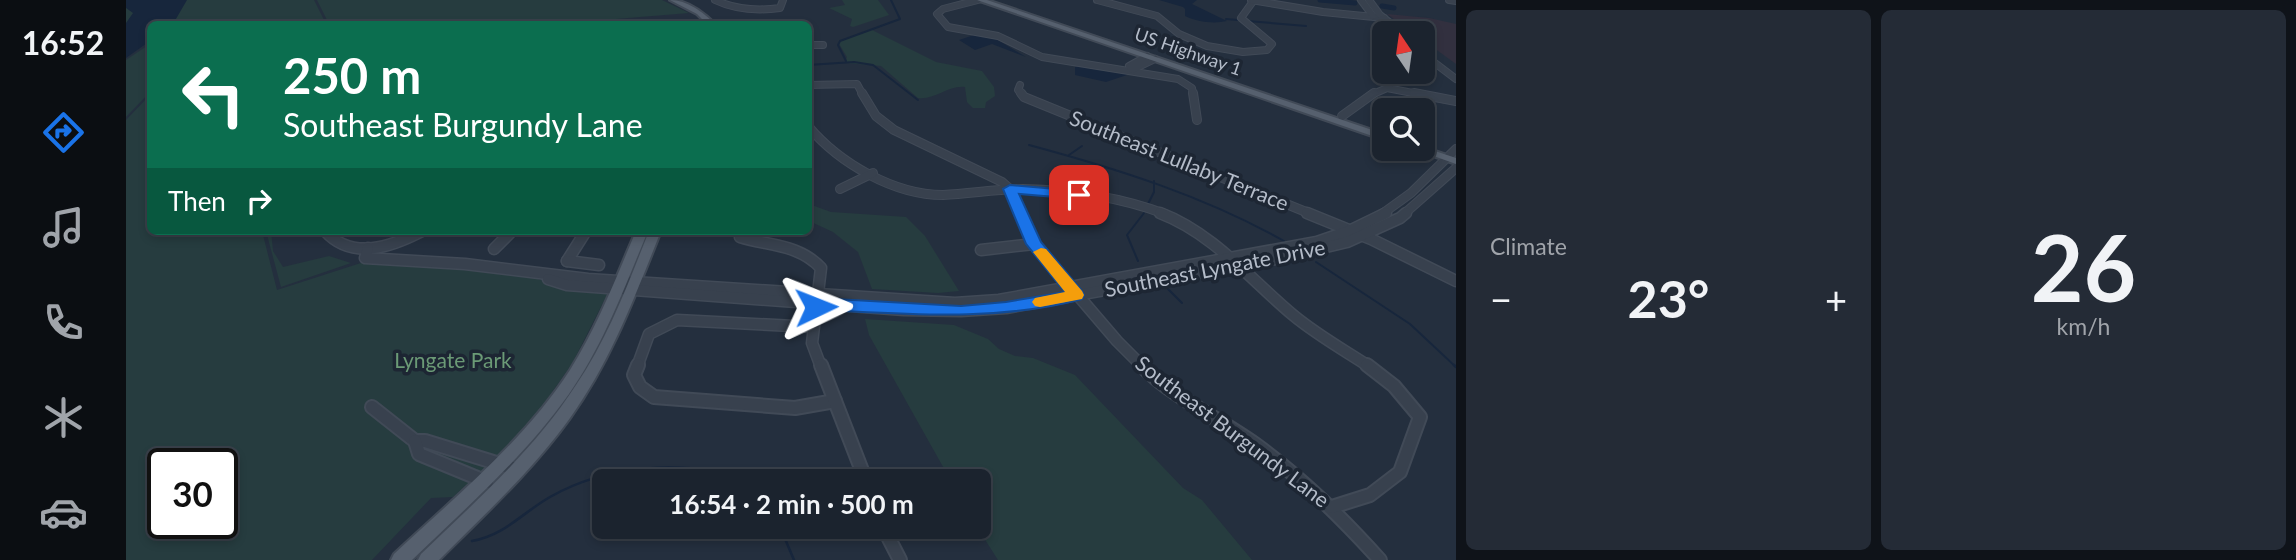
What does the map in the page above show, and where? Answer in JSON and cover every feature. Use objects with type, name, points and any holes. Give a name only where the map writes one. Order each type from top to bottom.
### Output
[{"type":"main road","points":[[673,0],[699,13],[708,21]]},
{"type":"main road","points":[[685,0],[718,21]]},
{"type":"main road","name":"US Highway 1","points":[[982,0],[1372,133]]},
{"type":"main road","name":"US Highway 1","points":[[995,0],[1372,126]]},
{"type":"main road","points":[[1151,58],[1170,59]]},
{"type":"main road","points":[[1435,148],[1453,155]]},
{"type":"main road","points":[[1435,152],[1453,155]]},
{"type":"main road","points":[[427,560],[544,440],[580,393],[601,357],[641,235]]},
{"type":"main road","points":[[400,560],[527,436],[564,389],[653,235]]},
{"type":"street","points":[[715,0],[762,10],[780,8]]},
{"type":"street","points":[[780,8],[783,0]]},
{"type":"street","points":[[982,0],[943,9],[937,14],[952,28],[998,36],[1044,58],[1160,74],[1187,83],[1192,88],[1197,120]]},
{"type":"street","points":[[1097,0],[1157,16],[1192,41],[1243,52],[1268,50],[1272,44],[1241,18],[1253,0],[1323,12],[1384,18]]},
{"type":"street","points":[[1361,0],[1379,21]]},
{"type":"street","points":[[1369,0],[1388,21]]},
{"type":"street","points":[[1449,0],[1456,1]]},
{"type":"street","points":[[721,12],[738,7]]},
{"type":"street","points":[[780,8],[788,21]]},
{"type":"street","points":[[812,45],[823,45]]},
{"type":"street","points":[[1435,57],[1456,72]]},
{"type":"street","points":[[1132,70],[1129,66],[1151,58]]},
{"type":"street","points":[[1435,63],[1456,79]]},
{"type":"street","points":[[812,85],[849,82],[857,84],[876,116],[894,130],[992,176],[1010,189]]},
{"type":"street","name":"Southeast Lullaby Terrace","points":[[1020,85],[1018,90],[1024,97],[1356,235]]},
{"type":"street","points":[[1342,116],[1378,90],[1387,88],[1456,101]]},
{"type":"street","points":[[812,130],[828,148],[873,173],[922,193],[1010,189],[1059,192],[1148,208],[1186,224],[1311,330],[1386,376],[1406,395],[1420,417],[1400,472],[1370,495],[1332,507]]},
{"type":"street","name":"Southeast Lyngate Drive","points":[[1356,235],[1453,155]]},
{"type":"street","name":"Southeast Lyngate Drive","points":[[368,248],[365,258],[477,265],[542,274],[567,285],[626,285],[961,311],[1006,308],[1073,291],[1327,248],[1400,218],[1456,168]]},
{"type":"street","points":[[840,189],[873,173]]},
{"type":"street","name":"Southeast Burgundy Lane","points":[[1010,189],[1034,244],[1073,291],[1150,374],[1191,406],[1253,443],[1332,507],[1380,560]]},
{"type":"street","points":[[328,235],[332,242],[348,250],[395,243],[413,235]]},
{"type":"street","points":[[494,249],[508,235]]},
{"type":"street","points":[[584,235],[567,261],[599,265]]},
{"type":"street","points":[[1356,235],[1456,281]]},
{"type":"street","points":[[1356,235],[1456,288]]},
{"type":"street","points":[[740,237],[757,244],[799,249],[814,258],[821,268],[812,343],[861,469]]},
{"type":"street","points":[[981,250],[1034,244]]},
{"type":"street","points":[[813,327],[677,320],[649,334],[634,375],[640,387],[654,397],[795,408],[835,401]]},
{"type":"street","points":[[372,407],[415,442],[419,454],[481,481],[500,486]]},
{"type":"street","points":[[415,442],[425,441],[516,469]]},
{"type":"street","points":[[453,469],[466,453]]},
{"type":"street","points":[[890,539],[901,560]]},
{"type":"shaded area","points":[[1387,14],[1456,24],[1456,64],[1435,49],[1435,21],[1397,21]]},
{"type":"green space","points":[[126,0],[314,0],[324,21],[147,21],[147,43],[126,45]]},
{"type":"green space","points":[[317,0],[662,0],[689,13],[592,21],[328,21]]},
{"type":"green space","points":[[842,0],[878,0],[889,15],[853,27],[850,26],[852,19],[829,8],[845,5]]},
{"type":"green space","points":[[870,29],[936,62],[982,71],[994,87],[995,96],[986,102],[985,108],[973,108],[967,102],[965,87],[918,98],[881,66],[845,63],[847,57],[838,42]]},
{"type":"green space","points":[[147,46],[147,95],[126,117],[126,60]]},
{"type":"green space","name":"Lyngate Park","points":[[147,98],[147,235],[263,235],[277,290],[364,262],[415,263],[519,273],[541,280],[609,291],[572,364],[538,412],[488,466],[453,497],[431,498],[372,560],[126,560],[126,120]]},
{"type":"green space","points":[[812,205],[831,212],[906,217],[925,236],[959,291],[938,293],[872,289],[858,252],[833,232],[812,222]]},
{"type":"green space","points":[[267,235],[271,235],[273,251],[283,267],[329,256],[351,263],[281,287]]},
{"type":"green space","points":[[865,319],[954,325],[988,339],[999,349],[1015,356],[1033,358],[1075,375],[1183,488],[1202,500],[1252,560],[998,560],[985,539],[991,539],[991,469],[944,469],[869,335]]},
{"type":"water","points":[[126,0],[187,0],[175,21],[147,21],[147,43],[126,58],[126,23],[133,13],[126,8]]},
{"type":"water","points":[[1159,0],[1197,0],[1192,4],[1227,21],[1195,20],[1185,16],[1183,7]]},
{"type":"water","points":[[977,34],[996,39],[1026,57],[992,44],[975,50],[959,40]]},
{"type":"water","points":[[1075,67],[1130,74],[1106,82],[1075,75]]},
{"type":"waterway","points":[[846,61],[838,45],[840,41],[900,19],[891,0]]},
{"type":"waterway","points":[[1320,0],[1355,3]]},
{"type":"waterway","points":[[1382,6],[1394,8]]},
{"type":"waterway","points":[[1226,19],[1238,20]]},
{"type":"waterway","points":[[1248,21],[1306,26]]},
{"type":"waterway","points":[[812,65],[854,62],[873,65],[918,100]]},
{"type":"waterway","points":[[1029,145],[1154,183]]},
{"type":"waterway","points":[[1069,155],[1082,146]]},
{"type":"waterway","points":[[1148,204],[1154,192],[1154,183]]},
{"type":"waterway","points":[[1154,183],[1223,210],[1284,241]]},
{"type":"waterway","points":[[1138,261],[1127,235],[1144,213]]},
{"type":"waterway","points":[[1316,262],[1410,324],[1456,367],[1454,365]]},
{"type":"waterway","points":[[1168,289],[1182,303]]},
{"type":"waterway","points":[[640,469],[699,469]]},
{"type":"waterway","points":[[472,541],[504,529],[550,497],[592,479]]},
{"type":"waterway","points":[[785,539],[794,560]]},
{"type":"slow traffic","points":[[1040,302],[1076,295],[1041,252]]},
{"type":"route","points":[[816,307],[816,304],[961,311],[1006,308],[1076,295],[1034,244],[1010,189],[1079,195]]}]
